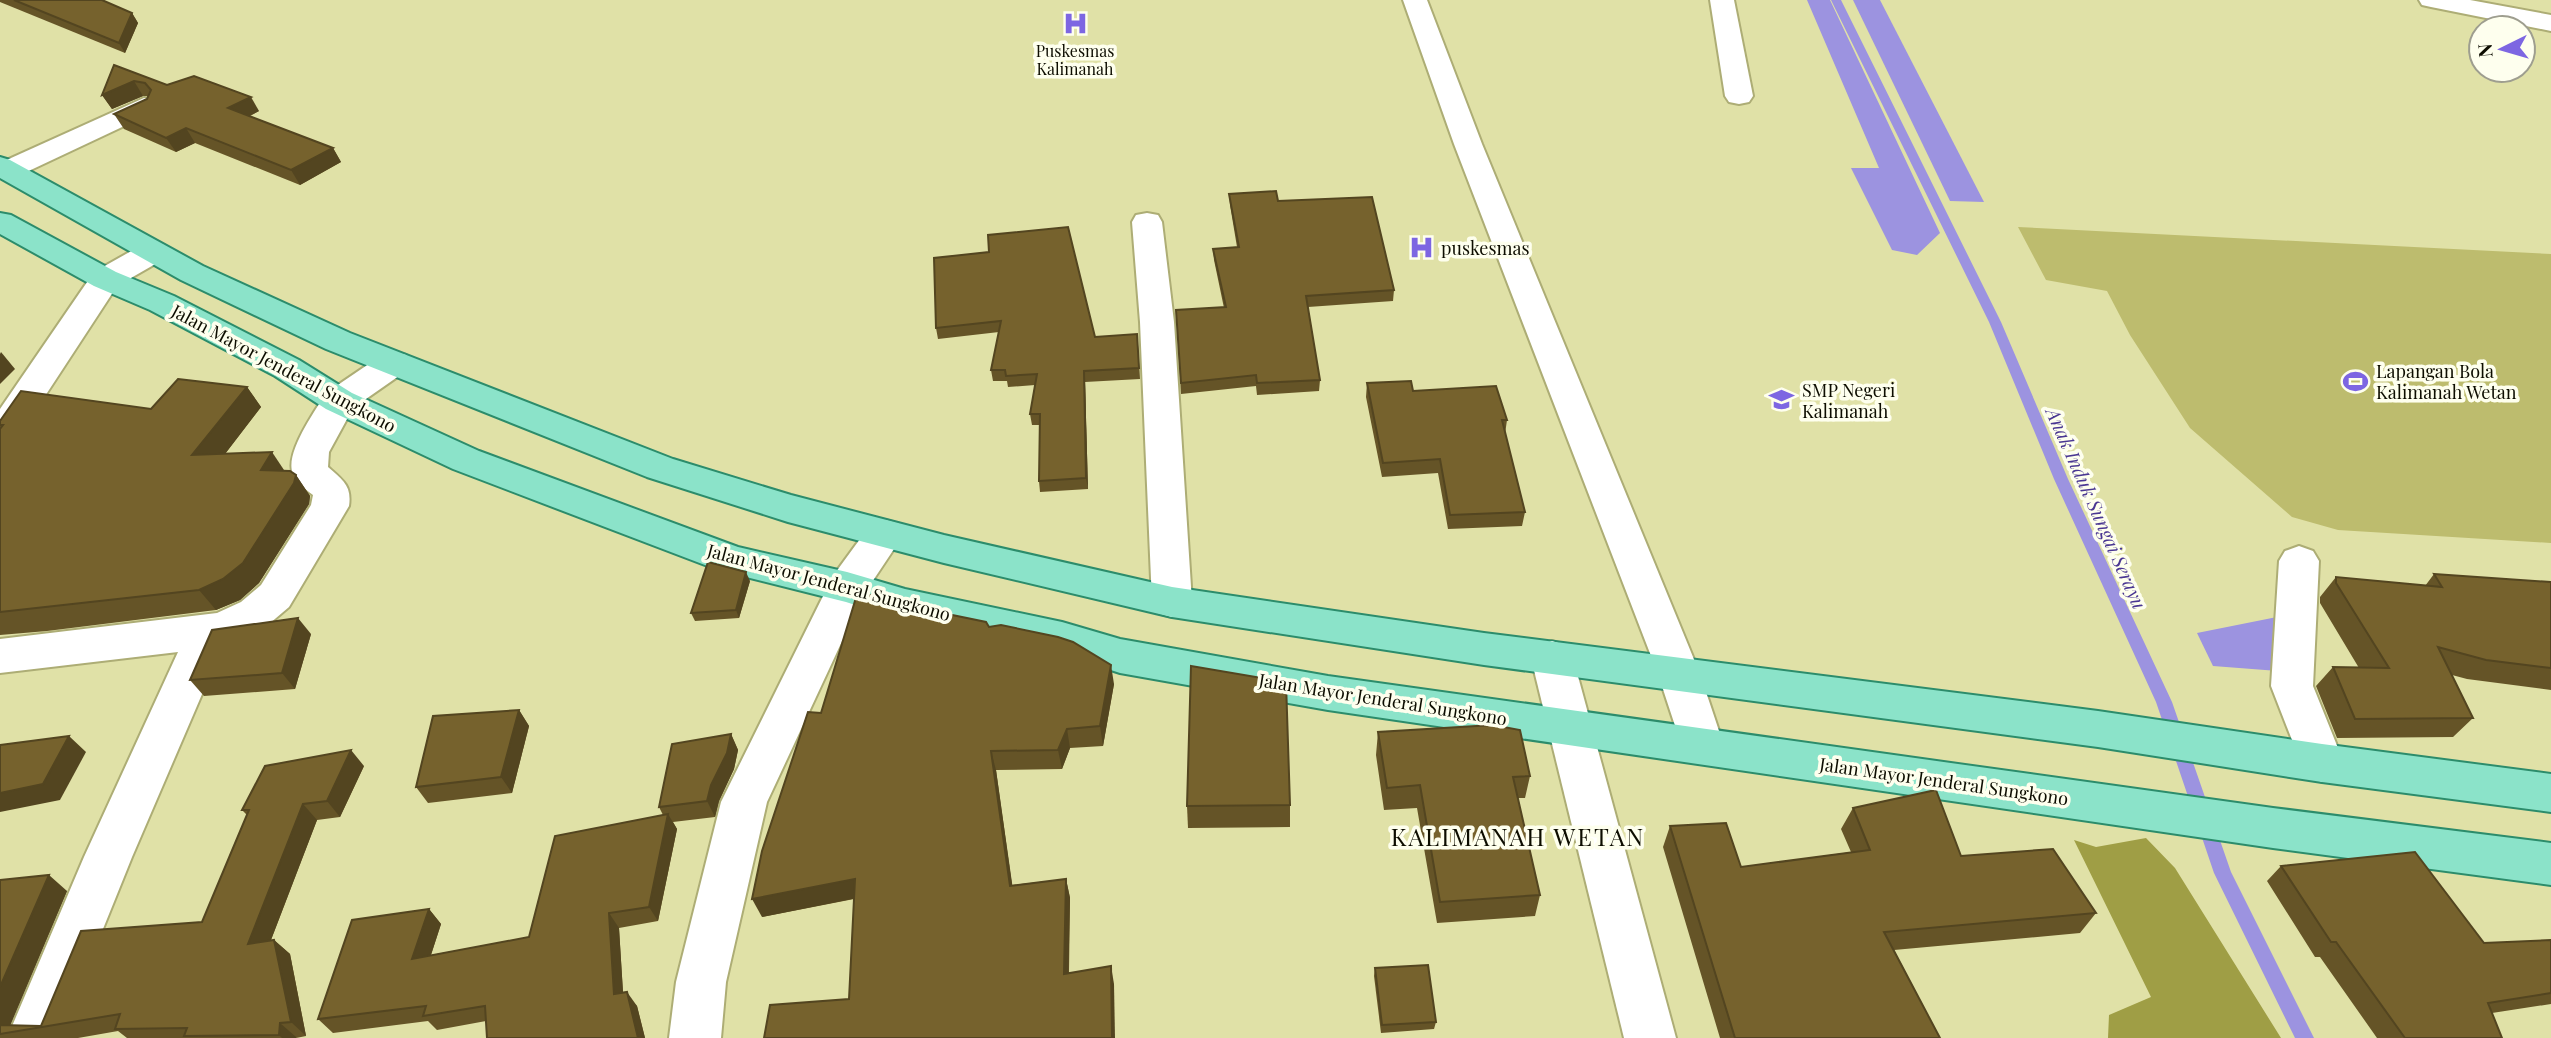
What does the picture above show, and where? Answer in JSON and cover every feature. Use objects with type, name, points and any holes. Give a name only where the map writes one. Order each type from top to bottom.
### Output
[{"type":"main road","points":[[4,168],[192,273],[326,336],[660,468],[885,534],[1172,602],[1552,658],[2098,729],[2322,763],[2551,793]]},
{"type":"main road","name":"Jalan Mayor Jenderal Sungkono","points":[[0,222],[105,279],[162,303],[287,368],[339,401],[466,460],[732,560],[847,587],[905,605],[1062,638],[1120,656],[1328,693],[2273,828],[2551,864]]},
{"type":"street","points":[[1415,0],[1468,144],[1679,674],[1702,746]]},
{"type":"street","points":[[1722,0],[1739,96]]},
{"type":"street","points":[[2431,0],[2551,23]]},
{"type":"street","points":[[4,168],[144,106]]},
{"type":"street","points":[[1147,222],[1157,322],[1172,602]]},
{"type":"street","points":[[0,436],[105,279],[153,252]]},
{"type":"street","points":[[0,656],[208,632],[255,613],[275,596],[331,506],[332,491],[311,473],[309,464],[311,452],[339,401],[394,363]]},
{"type":"street","points":[[695,1038],[701,982],[744,802],[847,587],[885,534]]},
{"type":"street","points":[[2299,561],[2292,685],[2322,763]]},
{"type":"street","points":[[33,1038],[108,857],[208,632]]},
{"type":"street","points":[[1552,658],[1568,729],[1650,1038]]},
{"type":"shaded area","points":[[1807,0],[1830,0],[1940,233],[1917,255],[1892,250],[1851,168],[1879,168]]},
{"type":"shaded area","points":[[1853,0],[1880,0],[1984,202],[1950,201]]},
{"type":"shaded area","name":"Lapangan Bola Kalimanah Wetan","points":[[2018,227],[2551,254],[2551,543],[2338,530],[2292,517],[2190,428],[2130,335],[2107,291],[2046,280]]},
{"type":"shaded area","points":[[2277,617],[2278,671],[2213,666],[2197,633]]},
{"type":"shaded area","points":[[2146,838],[2175,868],[2281,1038],[2108,1038],[2109,1015],[2151,997],[2074,840],[2096,847]]},
{"type":"building","points":[[14,0],[102,0],[132,13],[119,43]]},
{"type":"building","points":[[114,65],[167,85],[194,76],[251,97],[228,108],[333,148],[291,170],[186,128],[166,138],[114,114],[147,99],[151,90],[145,83],[134,81],[102,95]]},
{"type":"building","points":[[1276,191],[1278,201],[1372,197],[1394,290],[1306,296],[1320,380],[1257,383],[1256,375],[1181,383],[1176,310],[1226,307],[1213,249],[1239,247],[1229,194]]},
{"type":"building","points":[[1068,227],[1095,337],[1137,334],[1139,368],[1084,371],[1086,478],[1039,481],[1040,414],[1030,414],[1037,374],[1006,376],[1005,370],[991,370],[1001,321],[936,328],[934,258],[989,252],[988,235]]},
{"type":"building","points":[[178,379],[247,387],[192,455],[272,452],[261,470],[290,471],[296,475],[294,483],[243,563],[223,579],[199,590],[0,612],[0,429],[3,425],[0,425],[0,421],[21,391],[151,409]]},
{"type":"building","points":[[1411,381],[1413,391],[1496,386],[1507,420],[1502,420],[1525,512],[1450,515],[1440,459],[1383,463],[1367,383]]},
{"type":"building","points":[[708,562],[746,572],[736,610],[691,613]]},
{"type":"building","points":[[2434,574],[2551,582],[2551,668],[2486,660],[2438,647],[2473,718],[2355,719],[2333,667],[2389,668],[2336,583],[2336,577],[2442,587]]},
{"type":"building","points":[[858,591],[898,604],[898,610],[928,610],[986,622],[989,627],[1001,625],[1058,637],[1073,642],[1111,665],[1100,726],[1067,729],[1058,750],[991,751],[1010,886],[1066,879],[1064,974],[1111,966],[1112,1038],[764,1038],[770,1005],[849,999],[855,879],[752,899],[762,851],[808,712],[821,713]]},
{"type":"building","points":[[298,618],[282,673],[190,680],[212,630]]},
{"type":"building","points":[[1191,666],[1286,682],[1290,805],[1187,806]]},
{"type":"building","points":[[519,710],[501,777],[416,787],[433,716]]},
{"type":"building","points":[[1493,725],[1520,730],[1530,776],[1513,777],[1540,895],[1440,902],[1420,785],[1387,788],[1378,732]]},
{"type":"building","points":[[731,734],[727,753],[711,785],[707,801],[659,807],[672,744]]},
{"type":"building","points":[[69,736],[43,784],[0,793],[0,745]]},
{"type":"building","points":[[351,750],[327,801],[303,804],[248,944],[274,940],[291,1022],[280,1023],[279,1035],[184,1036],[187,1028],[115,1029],[120,1014],[0,1034],[0,1025],[41,1026],[81,931],[202,922],[249,810],[242,810],[265,766]]},
{"type":"building","points":[[1936,790],[1961,856],[2053,849],[2096,913],[1884,932],[1940,1038],[1735,1038],[1670,826],[1726,823],[1741,867],[1870,850],[1853,808]]},
{"type":"building","points":[[668,814],[649,907],[609,913],[614,994],[627,992],[638,1038],[487,1038],[485,1006],[423,1016],[426,1006],[318,1019],[352,920],[429,909],[412,959],[529,937],[555,836]]},
{"type":"building","points":[[2415,852],[2484,943],[2551,940],[2551,993],[2488,1003],[2502,1038],[2405,1038],[2336,942],[2331,942],[2281,866]]},
{"type":"building","points":[[49,875],[0,987],[0,880]]},
{"type":"building","points":[[1428,965],[1436,1022],[1382,1025],[1375,968]]},
{"type":"waterway","name":"Anak Induk Sungai Serayu","points":[[1836,0],[1995,322],[2061,479],[2164,702],[2223,873],[2305,1038]]},
{"type":"place","name":"Puskesmas Kalimanah","points":[[1075,24]]},
{"type":"place","name":"puskesmas","points":[[1421,248]]},
{"type":"place","name":"Lapangan Bola Kalimanah Wetan","points":[[2356,381]]},
{"type":"place","name":"SMP Negeri Kalimanah","points":[[1782,400]]},
{"type":"district","name":"KALIMANAH WETAN","points":[[1518,836]]}]
